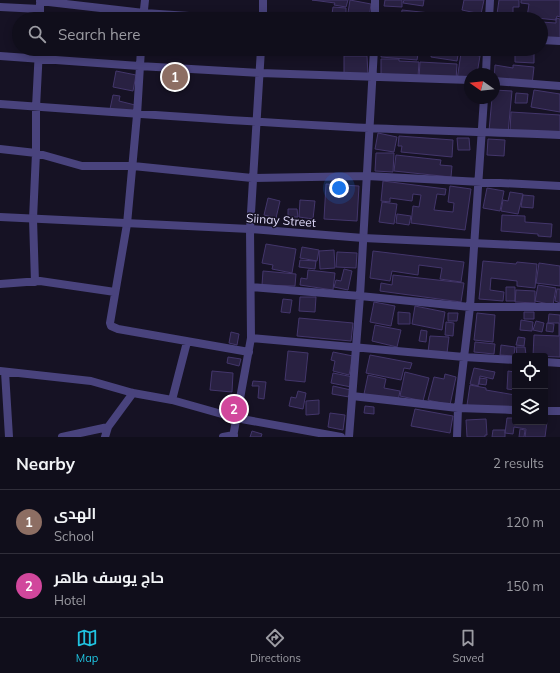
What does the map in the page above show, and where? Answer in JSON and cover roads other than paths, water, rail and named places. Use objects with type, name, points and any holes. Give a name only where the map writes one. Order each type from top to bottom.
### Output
[{"type":"street","points":[[144,12],[145,0]]},
{"type":"street","points":[[262,12],[263,0]]},
{"type":"street","points":[[375,0],[375,12]]},
{"type":"street","points":[[489,12],[490,0]]},
{"type":"street","points":[[0,7],[40,3],[112,12]]},
{"type":"street","points":[[548,40],[560,41]]},
{"type":"street","points":[[0,56],[260,73],[464,80]]},
{"type":"street","points":[[140,56],[137,115],[127,224],[110,323],[111,326],[118,329],[249,352]]},
{"type":"street","points":[[223,437],[233,436],[251,338],[250,229],[261,56]]},
{"type":"street","points":[[349,437],[360,296],[374,56]]},
{"type":"street","points":[[486,68],[487,56]]},
{"type":"street","points":[[35,282],[32,219],[39,58]]},
{"type":"street","points":[[500,81],[560,86]]},
{"type":"street","points":[[0,104],[137,115],[257,122],[560,135]]},
{"type":"street","points":[[457,437],[458,408],[470,307],[483,104]]},
{"type":"street","points":[[0,149],[36,153],[82,166],[132,166],[252,178],[367,176],[560,186]]},
{"type":"street","name":"Siinay Street","points":[[0,218],[250,229],[363,238],[560,246]]},
{"type":"street","points":[[0,284],[35,282],[115,292]]},
{"type":"street","points":[[251,287],[470,307],[560,307]]},
{"type":"street","points":[[251,338],[512,360]]},
{"type":"street","points":[[172,400],[187,342]]},
{"type":"street","points":[[548,362],[560,363]]},
{"type":"street","points":[[9,437],[2,371],[90,381],[133,394],[172,400],[236,418],[310,434],[341,437]]},
{"type":"street","points":[[105,437],[108,427],[133,394]]},
{"type":"street","points":[[352,396],[458,408],[512,410]]},
{"type":"street","points":[[548,411],[560,411]]},
{"type":"street","points":[[62,437],[108,427]]},
{"type":"place","name":"الهدى","points":[[175,77]]},
{"type":"place","name":"حاج يوسف طاهر","points":[[234,409]]}]
